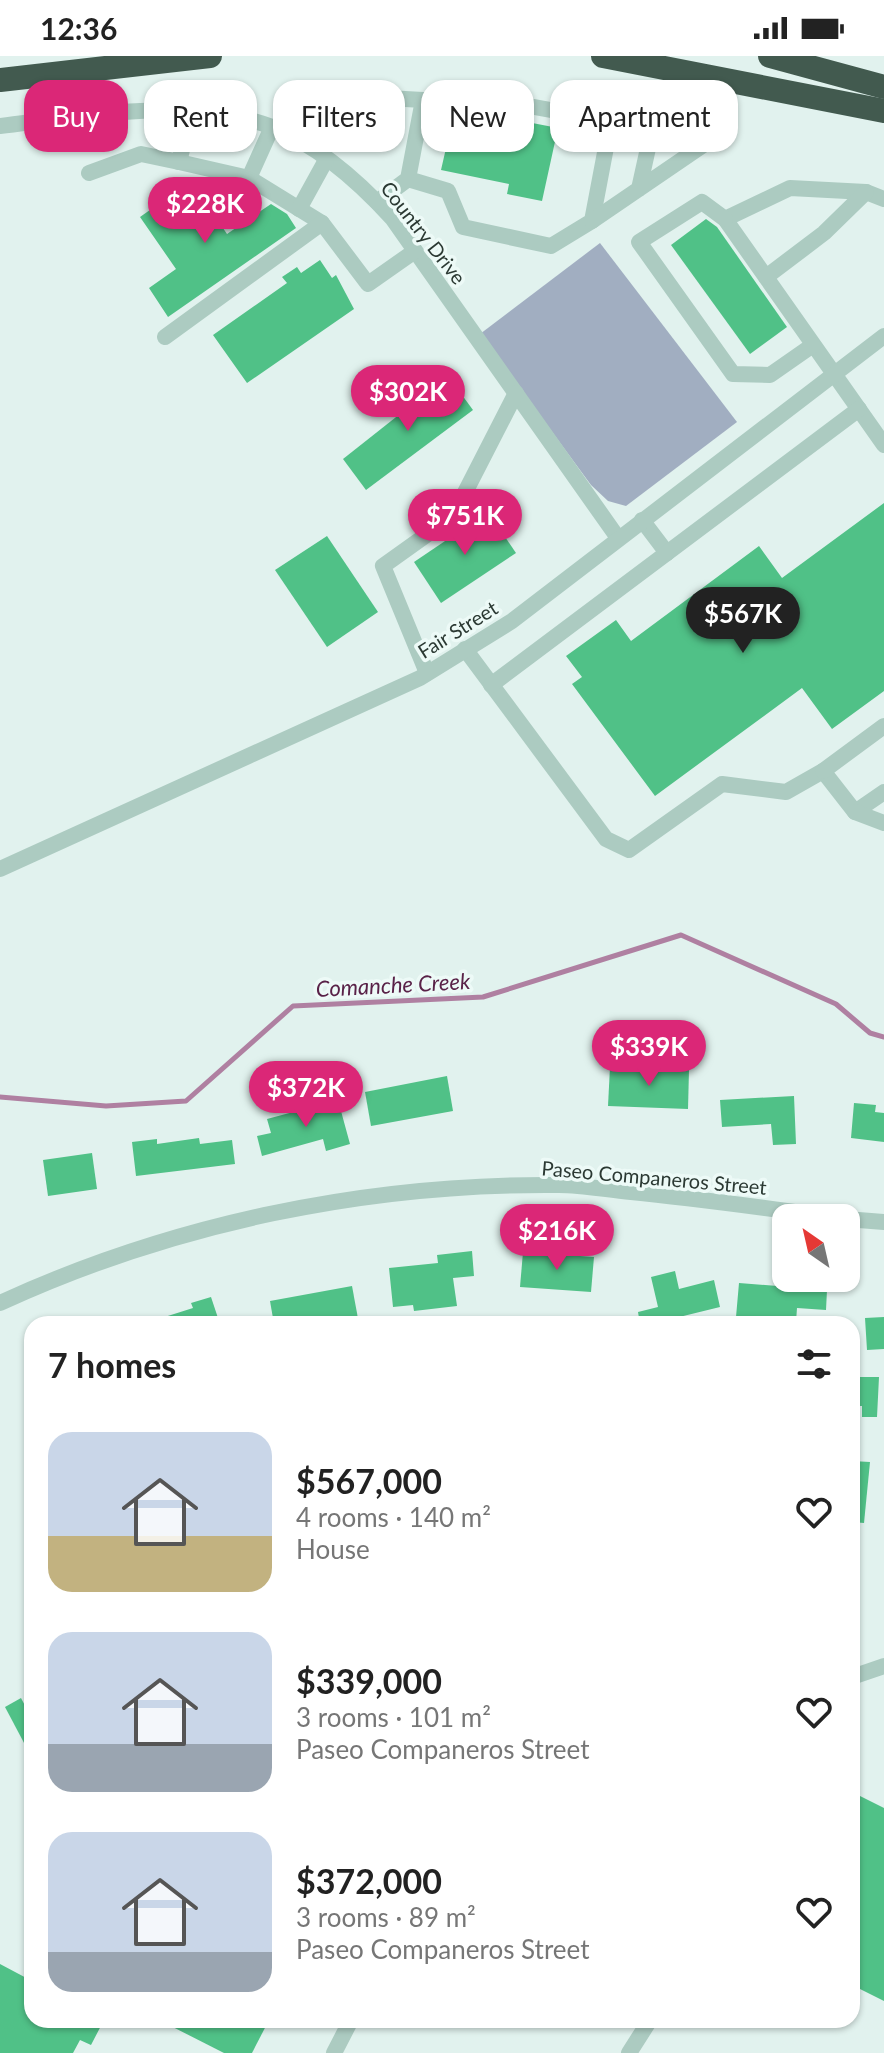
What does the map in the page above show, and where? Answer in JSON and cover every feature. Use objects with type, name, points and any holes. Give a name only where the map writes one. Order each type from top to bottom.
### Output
[{"type":"highway","points":[[0,80],[210,56]]},
{"type":"highway","points":[[603,56],[884,111]]},
{"type":"highway","points":[[770,56],[884,87]]},
{"type":"street","points":[[534,107],[611,121],[592,221]]},
{"type":"street","points":[[377,202],[408,179],[421,111]]},
{"type":"street","name":"Country Drive","points":[[0,126],[144,113]]},
{"type":"street","points":[[408,179],[448,191],[463,227],[551,246],[592,221],[639,189],[691,153],[718,135],[654,121],[639,189]]},
{"type":"street","name":"Country Drive","points":[[257,123],[272,127],[326,160],[377,202],[618,538]]},
{"type":"street","points":[[249,178],[272,127]]},
{"type":"street","points":[[179,162],[181,152]]},
{"type":"street","points":[[89,173],[141,154],[249,178],[322,223],[368,284],[415,251]]},
{"type":"street","points":[[299,209],[326,160]]},
{"type":"street","points":[[725,219],[790,188],[866,192],[884,199]]},
{"type":"street","points":[[766,277],[824,233],[866,192]]},
{"type":"street","points":[[813,345],[770,375],[733,374],[639,242],[702,202],[725,219],[884,445]]},
{"type":"street","points":[[165,337],[322,223]]},
{"type":"street","name":"Fair Street","points":[[0,869],[427,673],[512,621],[884,336]]},
{"type":"street","points":[[427,673],[383,566],[453,516],[516,393]]},
{"type":"street","points":[[491,685],[859,409]]},
{"type":"street","points":[[642,520],[667,553]]},
{"type":"street","points":[[465,649],[606,839],[629,850],[722,784],[786,792],[823,771],[884,726]]},
{"type":"street","points":[[823,771],[855,812],[884,823]]},
{"type":"street","points":[[855,812],[884,792]]},
{"type":"street","name":"Paseo Companeros Street","points":[[0,1303],[62,1274],[181,1236],[300,1208],[440,1188],[562,1185],[772,1208]]},
{"type":"street","name":"Paseo Companeros Street","points":[[860,1220],[884,1222]]},
{"type":"street","points":[[860,1674],[884,1666]]},
{"type":"street","points":[[334,2053],[347,2028]]},
{"type":"street","points":[[629,2053],[645,2028]]},
{"type":"shaded area","points":[[600,243],[737,422],[626,506],[608,501],[591,485],[480,334]]},
{"type":"building","points":[[534,123],[550,126],[550,152],[553,152],[542,201],[507,194],[509,184],[441,170],[445,152],[534,152]]},
{"type":"building","points":[[191,181],[227,234],[271,204],[287,214],[296,228],[168,317],[149,288],[176,269],[140,217]]},
{"type":"building","points":[[706,219],[717,227],[787,327],[750,354],[671,245]]},
{"type":"building","points":[[320,260],[332,278],[336,275],[354,309],[247,383],[213,335],[287,283],[282,277],[297,267],[301,273]]},
{"type":"building","points":[[448,376],[473,410],[366,490],[343,459]]},
{"type":"building","points":[[884,503],[884,691],[832,729],[802,688],[655,796],[572,684],[582,677],[566,656],[616,620],[631,641],[759,546],[782,578]]},
{"type":"building","points":[[488,512],[516,553],[441,603],[414,562]]},
{"type":"building","points":[[327,536],[378,612],[327,647],[275,570]]},
{"type":"building","points":[[610,1067],[689,1070],[688,1109],[608,1106]]},
{"type":"building","points":[[447,1076],[453,1111],[371,1126],[365,1092]]},
{"type":"building","points":[[794,1096],[796,1144],[773,1145],[771,1124],[722,1127],[720,1100]]},
{"type":"building","points":[[338,1100],[350,1144],[326,1151],[323,1139],[262,1156],[257,1136],[271,1133],[267,1119]]},
{"type":"building","points":[[854,1103],[876,1105],[875,1112],[884,1113],[884,1142],[851,1138]]},
{"type":"building","points":[[199,1138],[200,1144],[232,1140],[235,1164],[136,1176],[132,1142],[157,1139],[157,1144]]},
{"type":"building","points":[[92,1153],[97,1189],[48,1196],[43,1160]]},
{"type":"building","points":[[472,1251],[474,1276],[453,1278],[457,1306],[414,1311],[413,1305],[393,1307],[389,1268],[438,1263],[437,1255]]},
{"type":"building","points":[[523,1252],[594,1257],[591,1292],[520,1287]]},
{"type":"building","points":[[675,1271],[679,1289],[714,1280],[720,1307],[683,1316],[639,1316],[638,1312],[658,1307],[651,1277]]},
{"type":"building","points":[[739,1283],[772,1286],[772,1292],[827,1292],[826,1310],[797,1308],[796,1316],[736,1316]]},
{"type":"building","points":[[352,1286],[358,1316],[273,1316],[270,1301]]},
{"type":"building","points":[[211,1297],[217,1316],[168,1316],[193,1308],[191,1303]]},
{"type":"building","points":[[884,1317],[884,1349],[867,1350],[865,1318]]},
{"type":"building","points":[[860,1377],[879,1377],[877,1417],[862,1417]]},
{"type":"building","points":[[860,1461],[870,1462],[864,1523],[860,1523]]},
{"type":"building","points":[[21,1698],[24,1704],[24,1743],[5,1707]]},
{"type":"building","points":[[860,1796],[884,1808],[884,2001],[860,1989]]},
{"type":"building","points":[[0,1964],[24,1977],[24,2028],[100,2028],[91,2045],[80,2040],[73,2053],[0,2053]]},
{"type":"building","points":[[175,2028],[265,2028],[252,2053],[224,2053]]},
{"type":"waterway","name":"Comanche Creek","points":[[0,1097],[106,1106],[186,1101],[293,1006],[483,997],[681,935],[836,1004],[870,1033],[884,1037]]}]
